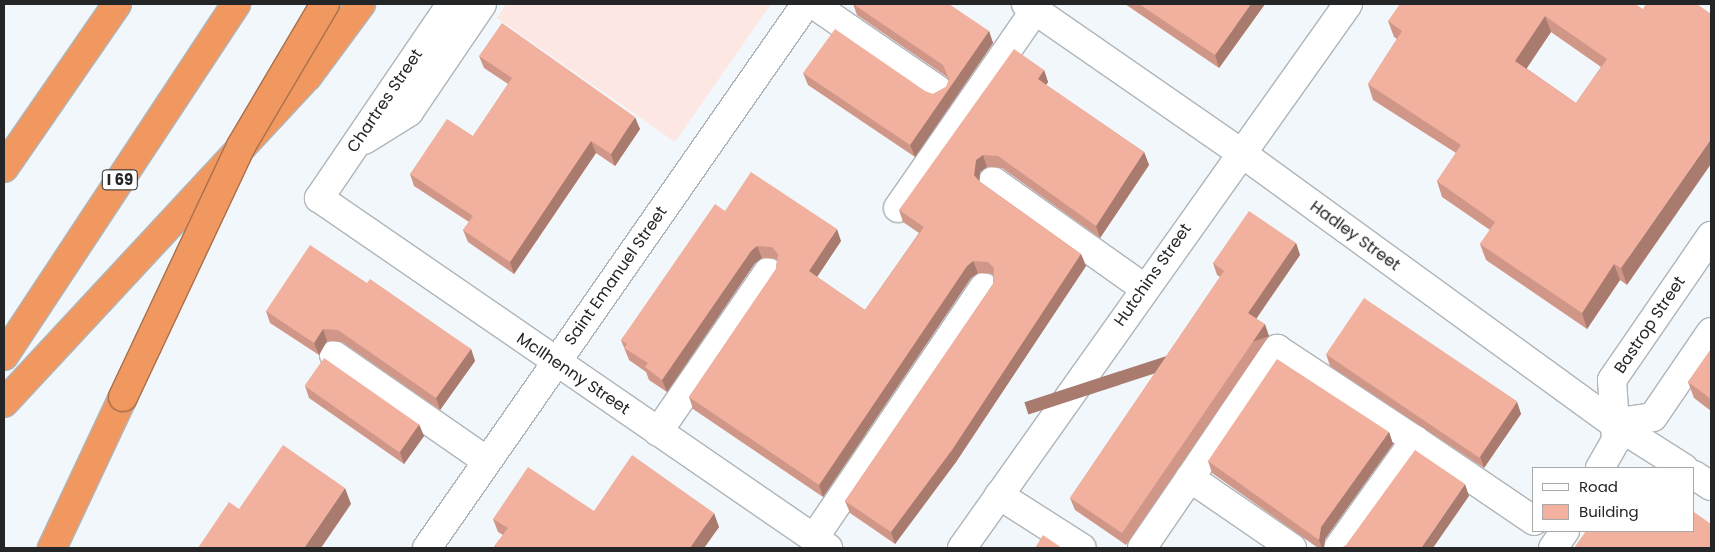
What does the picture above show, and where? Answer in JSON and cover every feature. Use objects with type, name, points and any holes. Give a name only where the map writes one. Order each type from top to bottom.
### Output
[{"type":"highway","points":[[4,168],[117,4]]},
{"type":"highway","name":"I 69","points":[[4,356],[236,4]]},
{"type":"highway","points":[[52,548],[241,146],[326,4]]},
{"type":"highway","points":[[4,403],[308,76],[362,4]]},
{"type":"street","name":"Chartres Street","points":[[319,198],[451,4]]},
{"type":"street","points":[[354,146],[409,112],[482,4]]},
{"type":"street","name":"Saint Emanuel Street","points":[[427,548],[806,4]]},
{"type":"street","points":[[813,4],[938,90]]},
{"type":"street","name":"Hutchins Street","points":[[962,548],[1240,152],[1348,4]]},
{"type":"street","points":[[898,208],[1030,7]]},
{"type":"street","name":"Hadley Street","points":[[1030,7],[1240,152],[1614,423],[1682,467]]},
{"type":"street","points":[[993,181],[1144,288]]},
{"type":"street","name":"McIlhenny Street","points":[[319,198],[821,543]]},
{"type":"street","name":"Bastrop Street","points":[[1601,467],[1616,440],[1612,380],[1711,236]]},
{"type":"street","points":[[658,432],[768,272]]},
{"type":"street","points":[[821,543],[984,287]]},
{"type":"street","points":[[1614,423],[1652,417],[1711,332]]},
{"type":"street","points":[[1142,548],[1277,349],[1532,520]]},
{"type":"street","points":[[334,355],[487,461]]},
{"type":"street","points":[[1338,548],[1415,440]]},
{"type":"street","points":[[1695,476],[1711,486]]},
{"type":"street","points":[[1190,478],[1292,548]]},
{"type":"street","points":[[999,496],[1082,548]]},
{"type":"shaded area","points":[[506,4],[771,4],[675,142],[497,18]]},
{"type":"building","points":[[853,4],[949,4],[989,31],[910,145],[803,73],[835,29],[925,91],[933,94],[946,87],[949,79],[943,65]]},
{"type":"building","points":[[1139,4],[1251,4],[1215,55]]},
{"type":"building","points":[[1400,4],[1635,4],[1643,9],[1646,4],[1697,4],[1711,14],[1711,139],[1621,268],[1614,264],[1582,313],[1480,244],[1495,222],[1437,181],[1461,145],[1368,84],[1402,31],[1388,21]],"holes":[[[1545,16],[1607,59],[1576,103],[1515,61]]]},
{"type":"building","points":[[502,23],[635,117],[611,154],[591,141],[510,262],[463,230],[473,216],[410,174],[447,119],[473,136],[512,78],[479,56]]},
{"type":"building","points":[[1014,49],[1044,70],[1038,79],[1144,152],[1096,226],[998,156],[983,155],[976,160],[974,175],[980,182],[1081,254],[952,450],[891,532],[845,501],[993,284],[994,268],[988,262],[973,261],[967,266],[819,485],[689,397],[776,269],[778,254],[772,247],[757,246],[751,251],[662,380],[645,367],[648,363],[624,348],[627,344],[621,340],[715,204],[725,211],[751,172],[837,229],[809,271],[865,310],[924,227],[899,210]]},
{"type":"building","points":[[1249,211],[1296,243],[1248,313],[1265,324],[1122,533],[1070,498],[1224,271],[1213,263]]},
{"type":"building","points":[[310,245],[367,283],[370,279],[471,349],[436,398],[338,330],[323,329],[314,343],[266,311]]},
{"type":"building","points":[[1364,298],[1517,401],[1479,458],[1326,354]]},
{"type":"building","points":[[1711,349],[1711,399],[1688,382]]},
{"type":"building","points":[[324,358],[419,425],[400,452],[304,386]]},
{"type":"building","points":[[1277,359],[1389,432],[1321,527],[1319,540],[1208,461]]},
{"type":"building","points":[[283,445],[345,488],[304,548],[198,548],[229,502],[239,509]]},
{"type":"building","points":[[1415,450],[1465,484],[1421,548],[1341,548],[1346,545]]},
{"type":"building","points":[[632,455],[714,513],[690,548],[493,548],[508,528],[493,519],[528,467],[594,511]]},
{"type":"building","points":[[1695,513],[1711,524],[1711,548],[1574,548],[1585,532],[1695,532]]},
{"type":"building","points":[[1043,535],[1062,548],[1035,548]]}]
